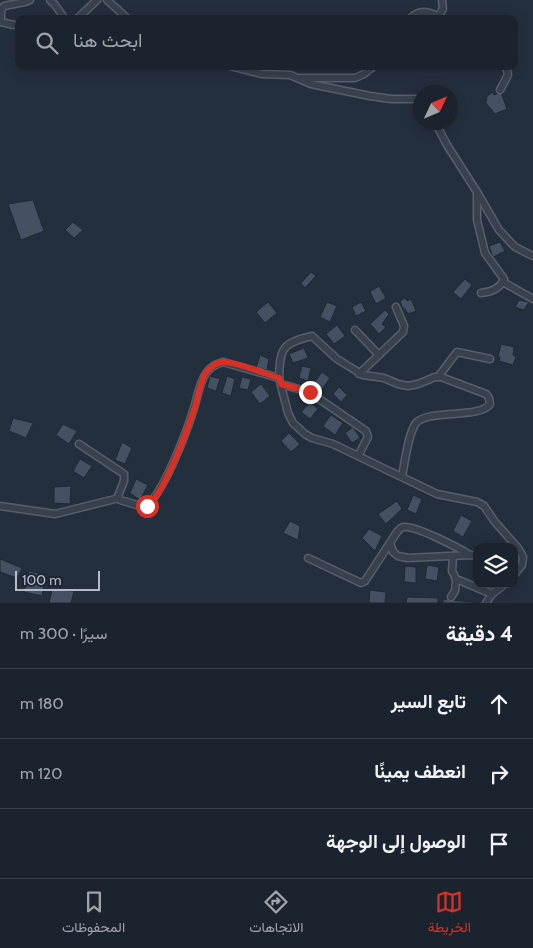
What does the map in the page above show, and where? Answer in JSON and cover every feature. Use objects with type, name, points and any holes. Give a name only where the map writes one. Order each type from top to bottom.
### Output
[{"type":"street","points":[[14,25],[1,22],[1,11],[4,6],[30,0]]},
{"type":"street","points":[[50,0],[62,15]]},
{"type":"street","points":[[81,15],[97,0]]},
{"type":"street","points":[[107,0],[124,15]]},
{"type":"street","points":[[442,0],[442,15]]},
{"type":"street","points":[[414,15],[422,11],[433,15]]},
{"type":"street","points":[[243,70],[286,75],[311,84],[378,97],[413,99]]},
{"type":"street","points":[[297,78],[355,78],[369,70]]},
{"type":"street","points":[[500,90],[508,76],[507,70]]},
{"type":"street","points":[[439,130],[504,237],[518,250],[533,256]]},
{"type":"street","points":[[477,192],[477,220],[484,249],[503,277],[503,282]]},
{"type":"street","points":[[481,293],[495,290],[503,282]]},
{"type":"street","points":[[503,282],[533,299]]},
{"type":"street","points":[[359,374],[403,330],[404,326],[396,308]]},
{"type":"street","points":[[355,330],[379,355]]},
{"type":"street","points":[[490,359],[457,352],[438,377],[408,386],[384,378],[359,374],[336,359],[312,336],[294,341],[285,347],[279,360],[280,381],[288,414],[301,431],[312,438],[333,444],[437,494],[477,502],[484,506],[513,543]]},
{"type":"street","points":[[119,498],[122,501],[141,506],[147,506],[152,502],[180,446],[206,372],[213,366],[223,362],[310,392],[366,431],[368,437],[358,456]]},
{"type":"street","points":[[402,476],[412,432],[419,420],[483,410],[490,404],[489,398],[482,391],[438,377]]},
{"type":"street","points":[[79,444],[124,474],[119,498]]},
{"type":"street","points":[[0,506],[55,514],[119,498]]},
{"type":"street","points":[[308,558],[361,583],[365,581],[398,530],[405,527],[454,545],[473,555]]},
{"type":"street","points":[[390,544],[393,552],[403,558],[473,556]]},
{"type":"street","points":[[518,549],[522,554],[522,565],[518,570]]},
{"type":"street","points":[[451,597],[455,591],[456,579],[452,571],[453,556]]},
{"type":"street","points":[[456,579],[492,594]]},
{"type":"street","points":[[486,603],[492,594],[500,588]]},
{"type":"building","points":[[493,92],[494,95],[501,92],[507,109],[495,114],[486,103],[487,96]]},
{"type":"building","points":[[33,200],[44,231],[21,240],[8,204]]},
{"type":"building","points":[[73,222],[83,230],[74,238],[65,230]]},
{"type":"building","points":[[500,242],[505,251],[493,257],[489,246]]},
{"type":"building","points":[[311,272],[316,276],[305,288],[301,283]]},
{"type":"building","points":[[465,279],[472,285],[461,299],[453,292]]},
{"type":"building","points":[[379,286],[386,298],[376,304],[370,292]]},
{"type":"building","points":[[405,298],[407,301],[411,299],[416,311],[408,314],[403,309],[400,301]]},
{"type":"building","points":[[519,300],[529,302],[524,310],[515,307]]},
{"type":"building","points":[[268,302],[277,313],[265,323],[256,312]]},
{"type":"building","points":[[327,302],[337,306],[330,322],[320,317]]},
{"type":"building","points":[[361,302],[366,311],[356,316],[352,307]]},
{"type":"building","points":[[385,310],[389,314],[382,324],[386,327],[379,334],[370,324]]},
{"type":"building","points":[[337,325],[345,336],[334,344],[326,334]]},
{"type":"building","points":[[501,344],[514,347],[513,355],[516,357],[513,365],[499,361]]},
{"type":"building","points":[[304,348],[308,358],[293,363],[289,354]]},
{"type":"building","points":[[260,355],[269,359],[267,370],[256,368]]},
{"type":"building","points":[[302,366],[311,368],[308,381],[299,378]]},
{"type":"building","points":[[322,372],[330,378],[320,392],[312,386]]},
{"type":"building","points":[[210,376],[220,379],[216,391],[207,388]]},
{"type":"building","points":[[227,376],[235,379],[231,396],[222,393]]},
{"type":"building","points":[[242,377],[251,379],[248,390],[239,388]]},
{"type":"building","points":[[261,384],[270,396],[260,404],[251,392]]},
{"type":"building","points":[[339,387],[347,395],[341,402],[333,394]]},
{"type":"building","points":[[310,402],[318,409],[310,419],[301,412]]},
{"type":"building","points":[[331,415],[343,423],[335,435],[323,426]]},
{"type":"building","points":[[13,418],[33,423],[26,438],[9,431]]},
{"type":"building","points":[[63,424],[77,431],[69,444],[56,435]]},
{"type":"building","points":[[353,427],[360,438],[352,443],[345,433]]},
{"type":"building","points":[[289,433],[300,444],[291,452],[281,441]]},
{"type":"building","points":[[122,442],[132,448],[125,464],[115,460]]},
{"type":"building","points":[[80,459],[92,466],[84,478],[73,471]]},
{"type":"building","points":[[136,479],[148,485],[140,500],[130,493]]},
{"type":"building","points":[[71,486],[70,504],[54,503],[54,487]]},
{"type":"building","points":[[413,495],[422,499],[416,514],[407,510]]},
{"type":"building","points":[[397,501],[402,509],[386,524],[378,514]]},
{"type":"building","points":[[461,515],[472,521],[463,537],[453,531]]},
{"type":"building","points":[[290,521],[300,526],[298,540],[283,533]]},
{"type":"building","points":[[369,529],[382,536],[375,551],[362,538]]},
{"type":"building","points":[[0,559],[22,568],[17,578],[0,572]]},
{"type":"building","points":[[427,565],[439,567],[437,581],[425,579]]},
{"type":"building","points":[[405,566],[416,567],[416,583],[404,582]]},
{"type":"building","points":[[29,571],[46,575],[42,596],[24,592]]},
{"type":"building","points":[[52,590],[74,591],[71,603],[49,603]]},
{"type":"building","points":[[370,590],[386,592],[385,603],[369,603]]},
{"type":"building","points":[[407,597],[438,598],[438,603],[406,603]]},
{"type":"building","points":[[443,599],[480,603],[443,603]]},
{"type":"route","points":[[147,506],[152,502],[166,476],[180,446],[202,381],[206,372],[213,366],[223,362],[241,366],[279,378],[281,384],[310,392]]}]
